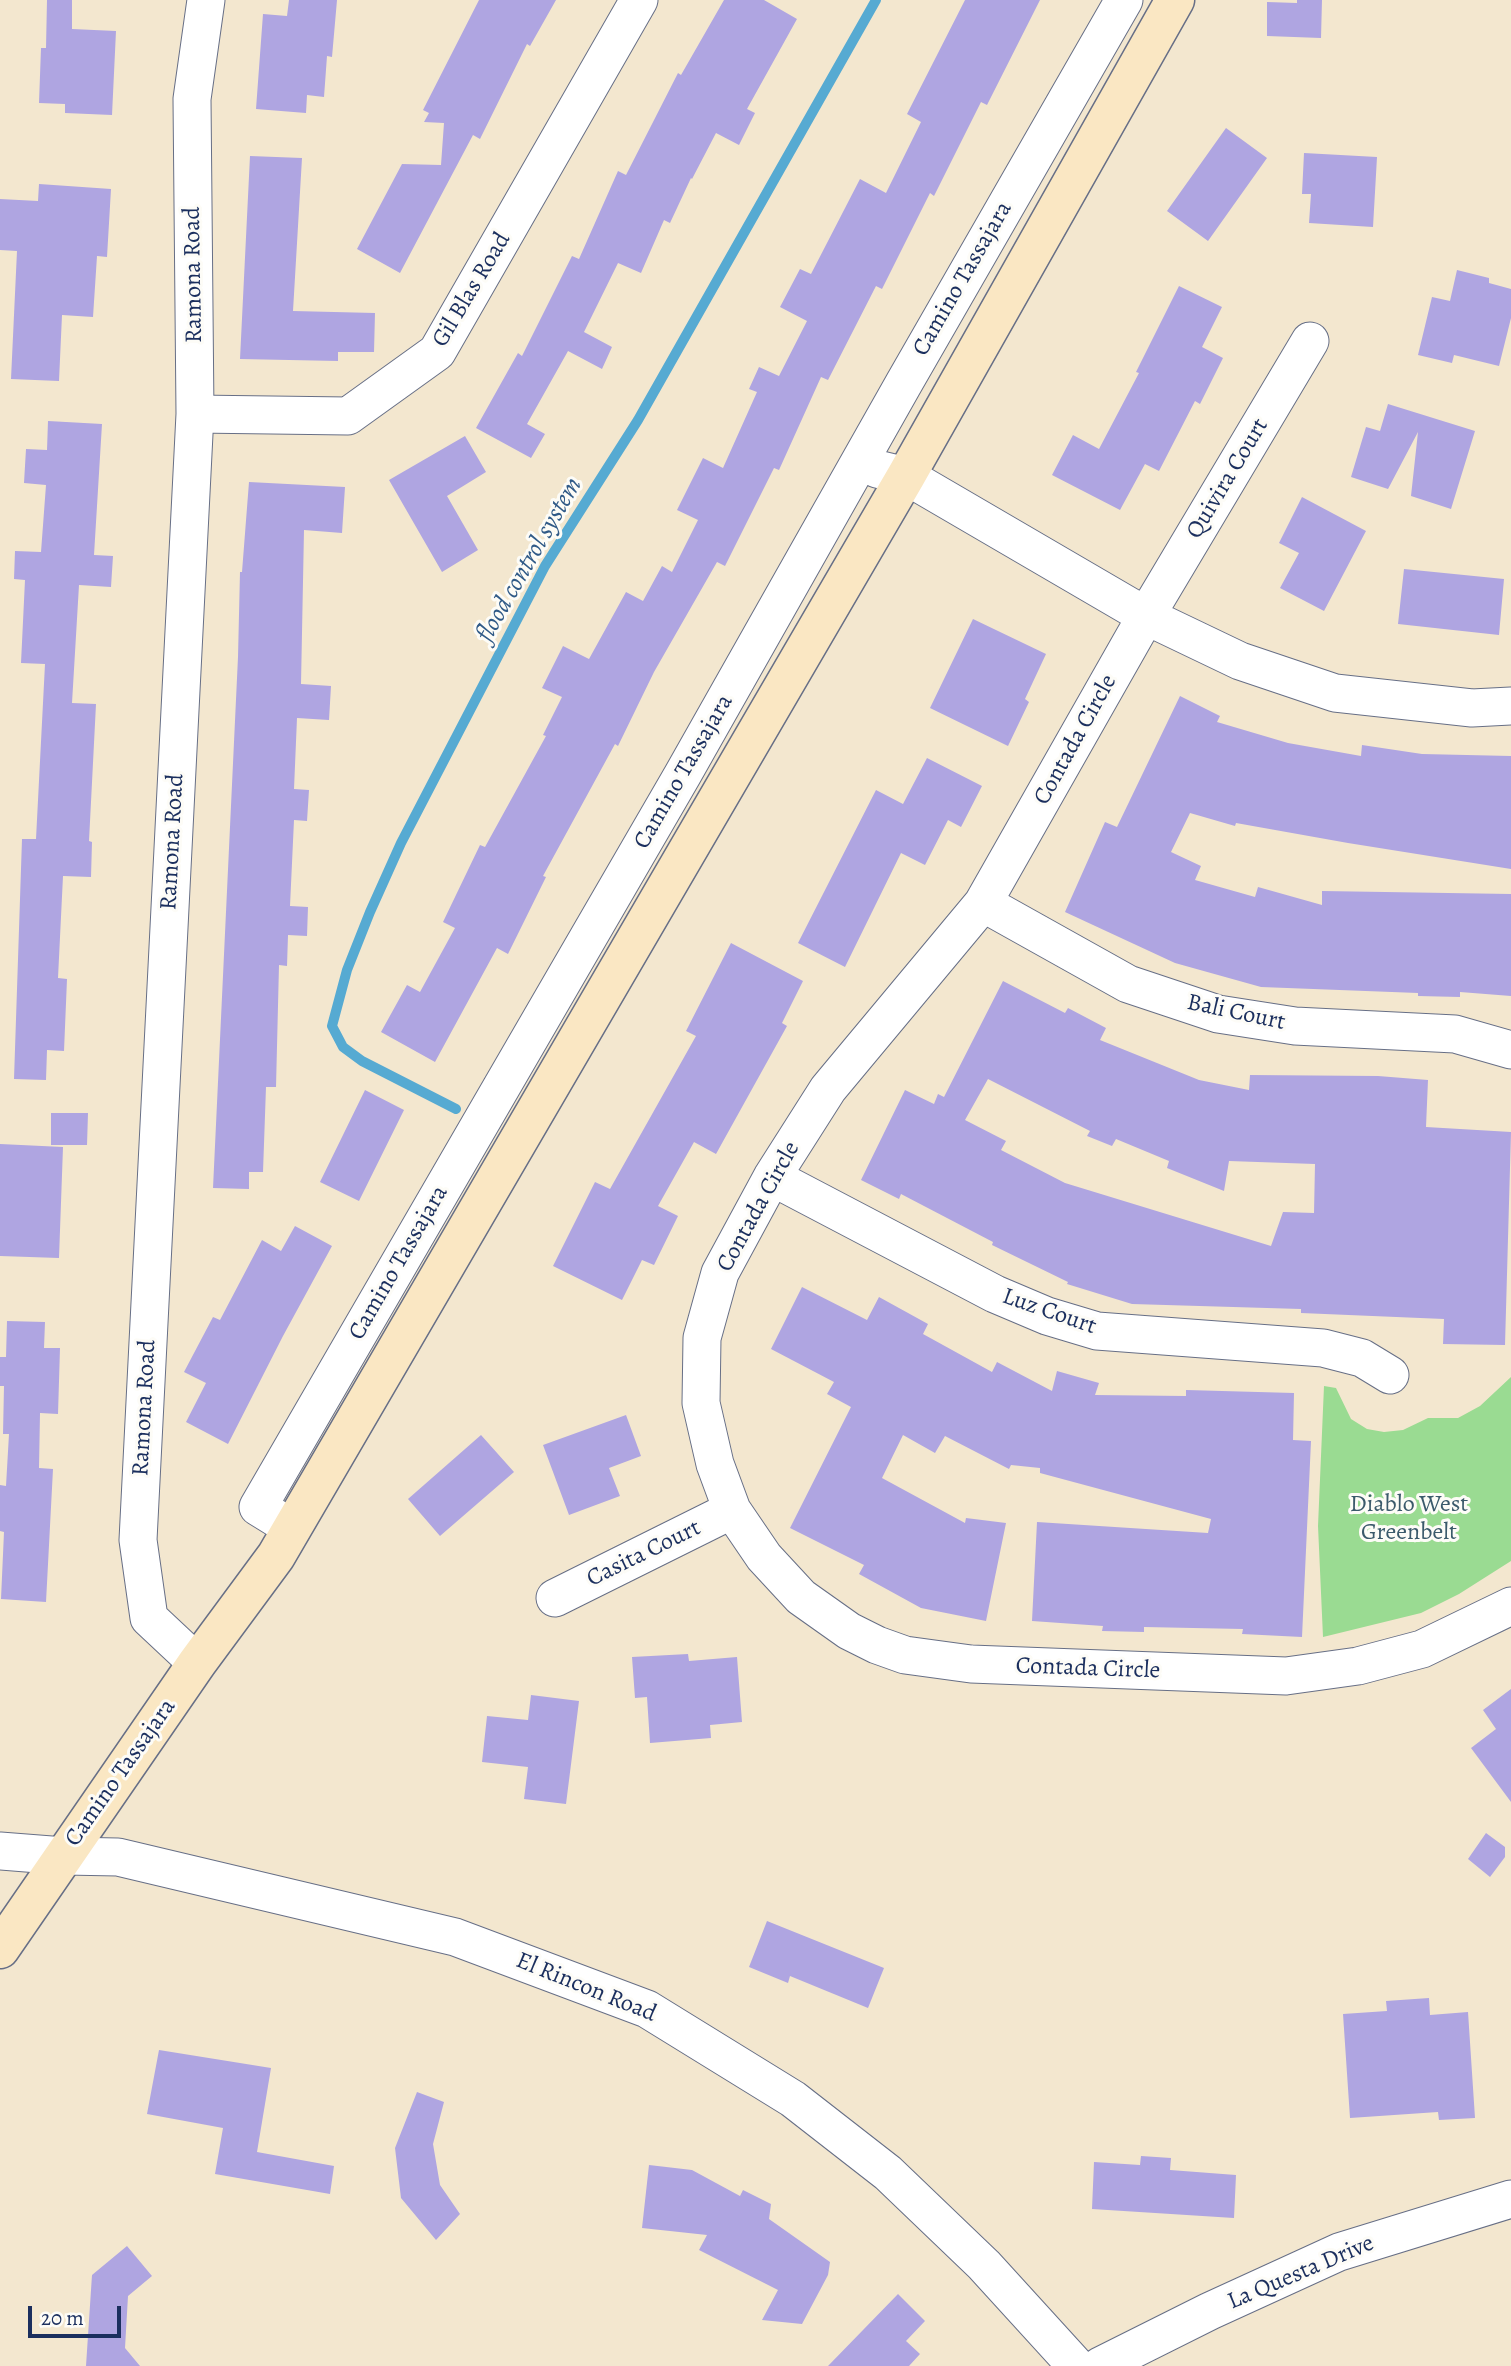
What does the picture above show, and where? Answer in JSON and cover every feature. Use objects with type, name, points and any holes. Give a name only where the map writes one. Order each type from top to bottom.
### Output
[{"type":"street","name":"Ramona Road","points":[[197,1663],[149,1618],[138,1541],[195,414],[192,99],[206,0]]},
{"type":"street","name":"Gil Blas Road","points":[[195,414],[348,416],[437,352],[639,0]]},
{"type":"street","name":"Camino Tassajara","points":[[292,1528],[257,1507],[683,774],[1124,0]]},
{"type":"street","name":"Camino Tassajara","points":[[0,1950],[197,1663],[276,1556],[906,476],[1175,0]]},
{"type":"street","name":"Quivira Court","points":[[1146,616],[1310,341]]},
{"type":"street","points":[[861,462],[871,468],[906,476],[1146,616],[1240,661],[1335,693],[1472,708],[1511,706]]},
{"type":"street","name":"Contada Circle","points":[[1146,616],[983,903],[828,1088],[772,1177],[720,1273],[702,1338],[701,1403],[715,1464],[732,1510],[764,1558],[801,1597],[849,1631],[877,1646],[905,1655],[971,1664],[1286,1676],[1357,1665],[1422,1649],[1511,1606]]},
{"type":"street","name":"Bali Court","points":[[983,903],[1128,984],[1218,1014],[1296,1026],[1455,1034],[1511,1050]]},
{"type":"street","name":"Luz Court","points":[[772,1177],[995,1294],[1047,1316],[1097,1331],[1323,1348],[1362,1358],[1390,1375]]},
{"type":"street","name":"Casita Court","points":[[555,1598],[732,1510]]},
{"type":"street","name":"El Rincon Road","points":[[0,1851],[118,1857],[454,1937],[647,2009],[793,2099],[888,2173],[984,2264],[1076,2366]]},
{"type":"street","name":"La Questa Drive","points":[[1100,2366],[1210,2311],[1339,2252],[1511,2199]]},
{"type":"green space","name":"Diablo West Greenbelt","points":[[1511,1377],[1511,1561],[1459,1594],[1421,1613],[1323,1637],[1318,1526],[1324,1386],[1336,1388],[1351,1419],[1367,1429],[1384,1432],[1403,1430],[1428,1418],[1458,1418],[1480,1406]]},
{"type":"building","points":[[47,0],[72,0],[72,29],[116,31],[112,115],[65,113],[65,104],[39,103],[41,48],[46,48]]},
{"type":"building","points":[[289,0],[337,0],[332,57],[327,56],[324,97],[307,95],[306,113],[256,109],[263,14],[287,16]]},
{"type":"building","points":[[479,0],[556,0],[530,46],[527,44],[480,139],[473,135],[400,273],[357,249],[402,164],[441,165],[444,123],[424,122],[429,113],[423,110]]},
{"type":"building","points":[[724,0],[764,0],[797,19],[747,109],[755,113],[739,145],[716,133],[670,223],[664,220],[641,273],[618,263],[584,332],[612,347],[602,369],[568,351],[527,424],[545,434],[531,458],[476,428],[518,353],[522,356],[572,256],[579,259],[618,171],[626,175],[678,73],[681,75]]},
{"type":"building","points":[[965,0],[1040,0],[987,105],[981,102],[934,196],[930,193],[882,289],[876,286],[828,380],[821,377],[779,470],[774,468],[725,566],[717,562],[654,672],[618,746],[615,744],[543,876],[546,877],[508,954],[497,948],[435,1062],[381,1032],[407,985],[420,992],[455,928],[443,922],[480,845],[485,847],[546,736],[543,735],[562,697],[542,688],[563,646],[589,659],[626,592],[643,601],[662,566],[672,572],[698,520],[677,510],[703,458],[723,468],[757,392],[749,389],[759,367],[779,376],[807,321],[780,307],[800,269],[811,274],[860,179],[886,193],[921,122],[907,114]]},
{"type":"building","points":[[1297,0],[1322,0],[1321,38],[1267,36],[1267,2],[1297,3]]},
{"type":"building","points":[[1226,128],[1267,158],[1208,241],[1167,211]]},
{"type":"building","points":[[1304,153],[1377,157],[1373,227],[1309,223],[1311,194],[1302,194]]},
{"type":"building","points":[[250,156],[302,158],[293,311],[375,313],[374,352],[338,352],[338,361],[240,359]]},
{"type":"building","points":[[39,184],[111,189],[107,257],[97,256],[93,317],[62,315],[59,381],[11,379],[17,251],[0,250],[0,199],[38,201]]},
{"type":"building","points":[[1457,270],[1489,278],[1489,283],[1511,289],[1511,318],[1499,366],[1454,355],[1452,363],[1418,355],[1432,297],[1450,301]]},
{"type":"building","points":[[1179,286],[1222,307],[1202,347],[1223,358],[1200,404],[1195,401],[1159,471],[1145,464],[1120,510],[1052,475],[1073,435],[1099,449],[1139,373],[1136,372]]},
{"type":"building","points":[[1388,404],[1475,431],[1451,509],[1411,496],[1418,432],[1388,489],[1351,477],[1366,427],[1380,431]]},
{"type":"building","points":[[48,421],[102,424],[94,555],[113,556],[111,587],[79,585],[72,703],[96,704],[89,841],[92,842],[91,877],[63,876],[58,978],[67,979],[64,1051],[47,1050],[46,1080],[14,1079],[22,839],[36,839],[45,664],[21,663],[25,580],[14,579],[15,551],[41,552],[46,485],[24,483],[26,449],[47,450]]},
{"type":"building","points":[[465,436],[486,472],[447,496],[478,550],[442,572],[389,480]]},
{"type":"building","points":[[249,482],[345,487],[342,533],[304,530],[301,684],[331,686],[329,720],[297,718],[294,789],[309,790],[307,821],[294,820],[290,906],[308,907],[307,936],[288,935],[287,966],[279,965],[276,1087],[266,1087],[263,1172],[249,1172],[249,1189],[213,1188],[240,572]]},
{"type":"building","points":[[1302,497],[1366,531],[1324,611],[1280,588],[1299,553],[1279,543]]},
{"type":"building","points":[[1404,569],[1504,579],[1499,635],[1398,624]]},
{"type":"building","points":[[973,619],[1046,654],[1025,699],[1029,702],[1008,746],[930,708]]},
{"type":"building","points":[[1180,696],[1220,716],[1217,722],[1288,743],[1361,756],[1362,745],[1422,754],[1511,756],[1511,869],[1236,823],[1235,826],[1190,813],[1171,852],[1201,866],[1195,880],[1255,897],[1258,887],[1322,905],[1322,891],[1511,894],[1511,996],[1460,992],[1460,997],[1418,996],[1418,993],[1261,987],[1175,963],[1065,912],[1105,822],[1117,827]]},
{"type":"building","points":[[927,758],[982,786],[961,827],[948,820],[925,865],[901,853],[845,967],[798,943],[876,790],[903,804]]},
{"type":"building","points":[[731,943],[803,981],[782,1023],[787,1026],[716,1154],[694,1142],[658,1206],[678,1216],[654,1265],[642,1260],[622,1300],[553,1266],[595,1182],[610,1189],[696,1036],[686,1031]]},
{"type":"building","points":[[1003,981],[1065,1013],[1068,1008],[1106,1028],[1100,1040],[1199,1080],[1249,1090],[1250,1075],[1378,1076],[1428,1080],[1426,1127],[1511,1132],[1505,1345],[1443,1344],[1444,1319],[1301,1313],[1301,1309],[1132,1304],[1067,1284],[1068,1282],[992,1245],[993,1242],[901,1194],[899,1199],[861,1180],[905,1090],[934,1104],[938,1094],[944,1097]],"holes":[[[988,1079],[1090,1131],[1087,1136],[1112,1146],[1116,1139],[1169,1161],[1167,1168],[1224,1191],[1229,1161],[1315,1164],[1314,1213],[1283,1212],[1271,1246],[1065,1183],[1001,1150],[1006,1141],[965,1120]]]},
{"type":"building","points":[[365,1090],[404,1110],[359,1201],[320,1182]]},
{"type":"building","points":[[51,1113],[88,1113],[87,1145],[51,1145]]},
{"type":"building","points":[[0,1144],[63,1147],[59,1258],[0,1256]]},
{"type":"building","points":[[295,1226],[332,1246],[228,1444],[186,1422],[206,1383],[184,1372],[213,1317],[220,1320],[262,1240],[281,1251]]},
{"type":"building","points":[[802,1287],[867,1320],[879,1297],[928,1324],[923,1334],[992,1372],[997,1362],[1052,1391],[1057,1371],[1099,1383],[1095,1395],[1186,1396],[1186,1390],[1294,1393],[1293,1440],[1311,1441],[1302,1637],[1242,1634],[1243,1629],[1144,1627],[1144,1632],[1102,1631],[1103,1626],[1032,1621],[1037,1522],[1208,1533],[1211,1519],[1040,1473],[1040,1468],[1011,1465],[1009,1469],[945,1436],[935,1453],[903,1435],[882,1478],[965,1523],[966,1518],[1006,1523],[986,1621],[921,1608],[859,1574],[864,1565],[790,1528],[851,1407],[827,1394],[834,1382],[771,1349]]},
{"type":"building","points":[[7,1321],[45,1322],[44,1348],[60,1348],[58,1414],[40,1413],[39,1468],[53,1469],[46,1602],[1,1599],[4,1532],[0,1531],[0,1485],[6,1486],[9,1434],[3,1434],[4,1386],[0,1386],[0,1357],[6,1357]]},
{"type":"building","points":[[626,1415],[641,1456],[609,1468],[620,1496],[569,1515],[543,1445]]},
{"type":"building","points":[[481,1435],[514,1472],[440,1536],[408,1499]]},
{"type":"building","points":[[688,1654],[689,1661],[737,1657],[742,1722],[710,1725],[711,1738],[650,1743],[647,1697],[635,1698],[632,1657]]},
{"type":"building","points":[[1511,1689],[1511,1802],[1471,1748],[1496,1729],[1483,1710]]},
{"type":"building","points":[[531,1695],[579,1701],[566,1804],[524,1799],[528,1767],[482,1762],[487,1716],[528,1720]]},
{"type":"building","points":[[1486,1833],[1505,1847],[1505,1857],[1490,1877],[1468,1859]]},
{"type":"building","points":[[767,1921],[884,1968],[868,2008],[790,1976],[788,1983],[749,1967]]},
{"type":"building","points":[[1429,1998],[1430,2015],[1468,2012],[1475,2118],[1439,2120],[1438,2112],[1350,2118],[1343,2014],[1387,2011],[1386,2001]]},
{"type":"building","points":[[159,2050],[271,2068],[257,2152],[334,2166],[330,2194],[215,2174],[223,2128],[147,2114]]},
{"type":"building","points":[[417,2092],[444,2102],[433,2144],[440,2185],[460,2214],[436,2240],[401,2198],[395,2148]]},
{"type":"building","points":[[1141,2156],[1171,2158],[1170,2170],[1236,2175],[1234,2218],[1092,2209],[1094,2162],[1140,2165]]},
{"type":"building","points":[[649,2165],[692,2170],[740,2196],[743,2190],[771,2204],[769,2219],[830,2262],[828,2275],[802,2324],[762,2320],[778,2290],[699,2250],[707,2235],[642,2228]]},
{"type":"building","points":[[127,2246],[152,2276],[128,2296],[125,2348],[140,2366],[86,2366],[92,2275]]},
{"type":"building","points":[[898,2294],[925,2321],[906,2341],[920,2354],[909,2366],[828,2366]]},
{"type":"waterway","name":"flood control system","points":[[456,1109],[362,1061],[343,1047],[332,1026],[347,970],[401,843],[545,566],[638,420],[876,0]]}]
